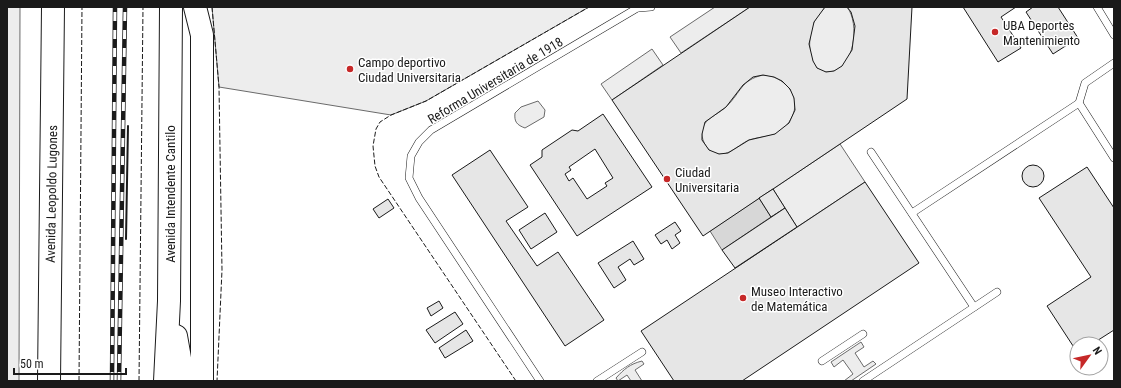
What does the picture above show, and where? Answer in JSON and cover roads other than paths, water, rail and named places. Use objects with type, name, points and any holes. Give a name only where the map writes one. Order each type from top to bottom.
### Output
[{"type":"highway","name":"Avenida Leopoldo Lugones","points":[[49,381],[53,7]]},
{"type":"highway","name":"Avenida Intendente Cantilo","points":[[165,381],[169,301],[171,7]]},
{"type":"highway","points":[[195,7],[202,35],[202,381]]},
{"type":"highway","points":[[169,301],[184,381]]},
{"type":"lane","name":"Reforma Universitaria de 1918","points":[[540,381],[419,198],[409,178],[411,156],[419,142],[431,130],[639,7],[651,7]]},
{"type":"lane","points":[[1097,7],[1114,35]]},
{"type":"lane","points":[[912,213],[1079,103],[1085,83],[1114,63]]},
{"type":"lane","points":[[1079,103],[1114,158]]},
{"type":"lane","points":[[872,152],[974,307]]},
{"type":"lane","points":[[863,381],[997,292]]},
{"type":"lane","points":[[822,361],[863,334]]},
{"type":"lane","points":[[597,381],[642,352]]},
{"type":"railway","points":[[112,381],[115,7]]},
{"type":"railway","points":[[119,381],[125,7]]},
{"type":"place","name":"UBA Deportes Mantenimiento","points":[[995,32]]},
{"type":"place","name":"Campo deportivo Ciudad Universitaria","points":[[350,69]]},
{"type":"place","name":"Ciudad Universitaria","points":[[667,179]]},
{"type":"place","name":"Museo Interactivo de Matemática","points":[[743,298]]}]
